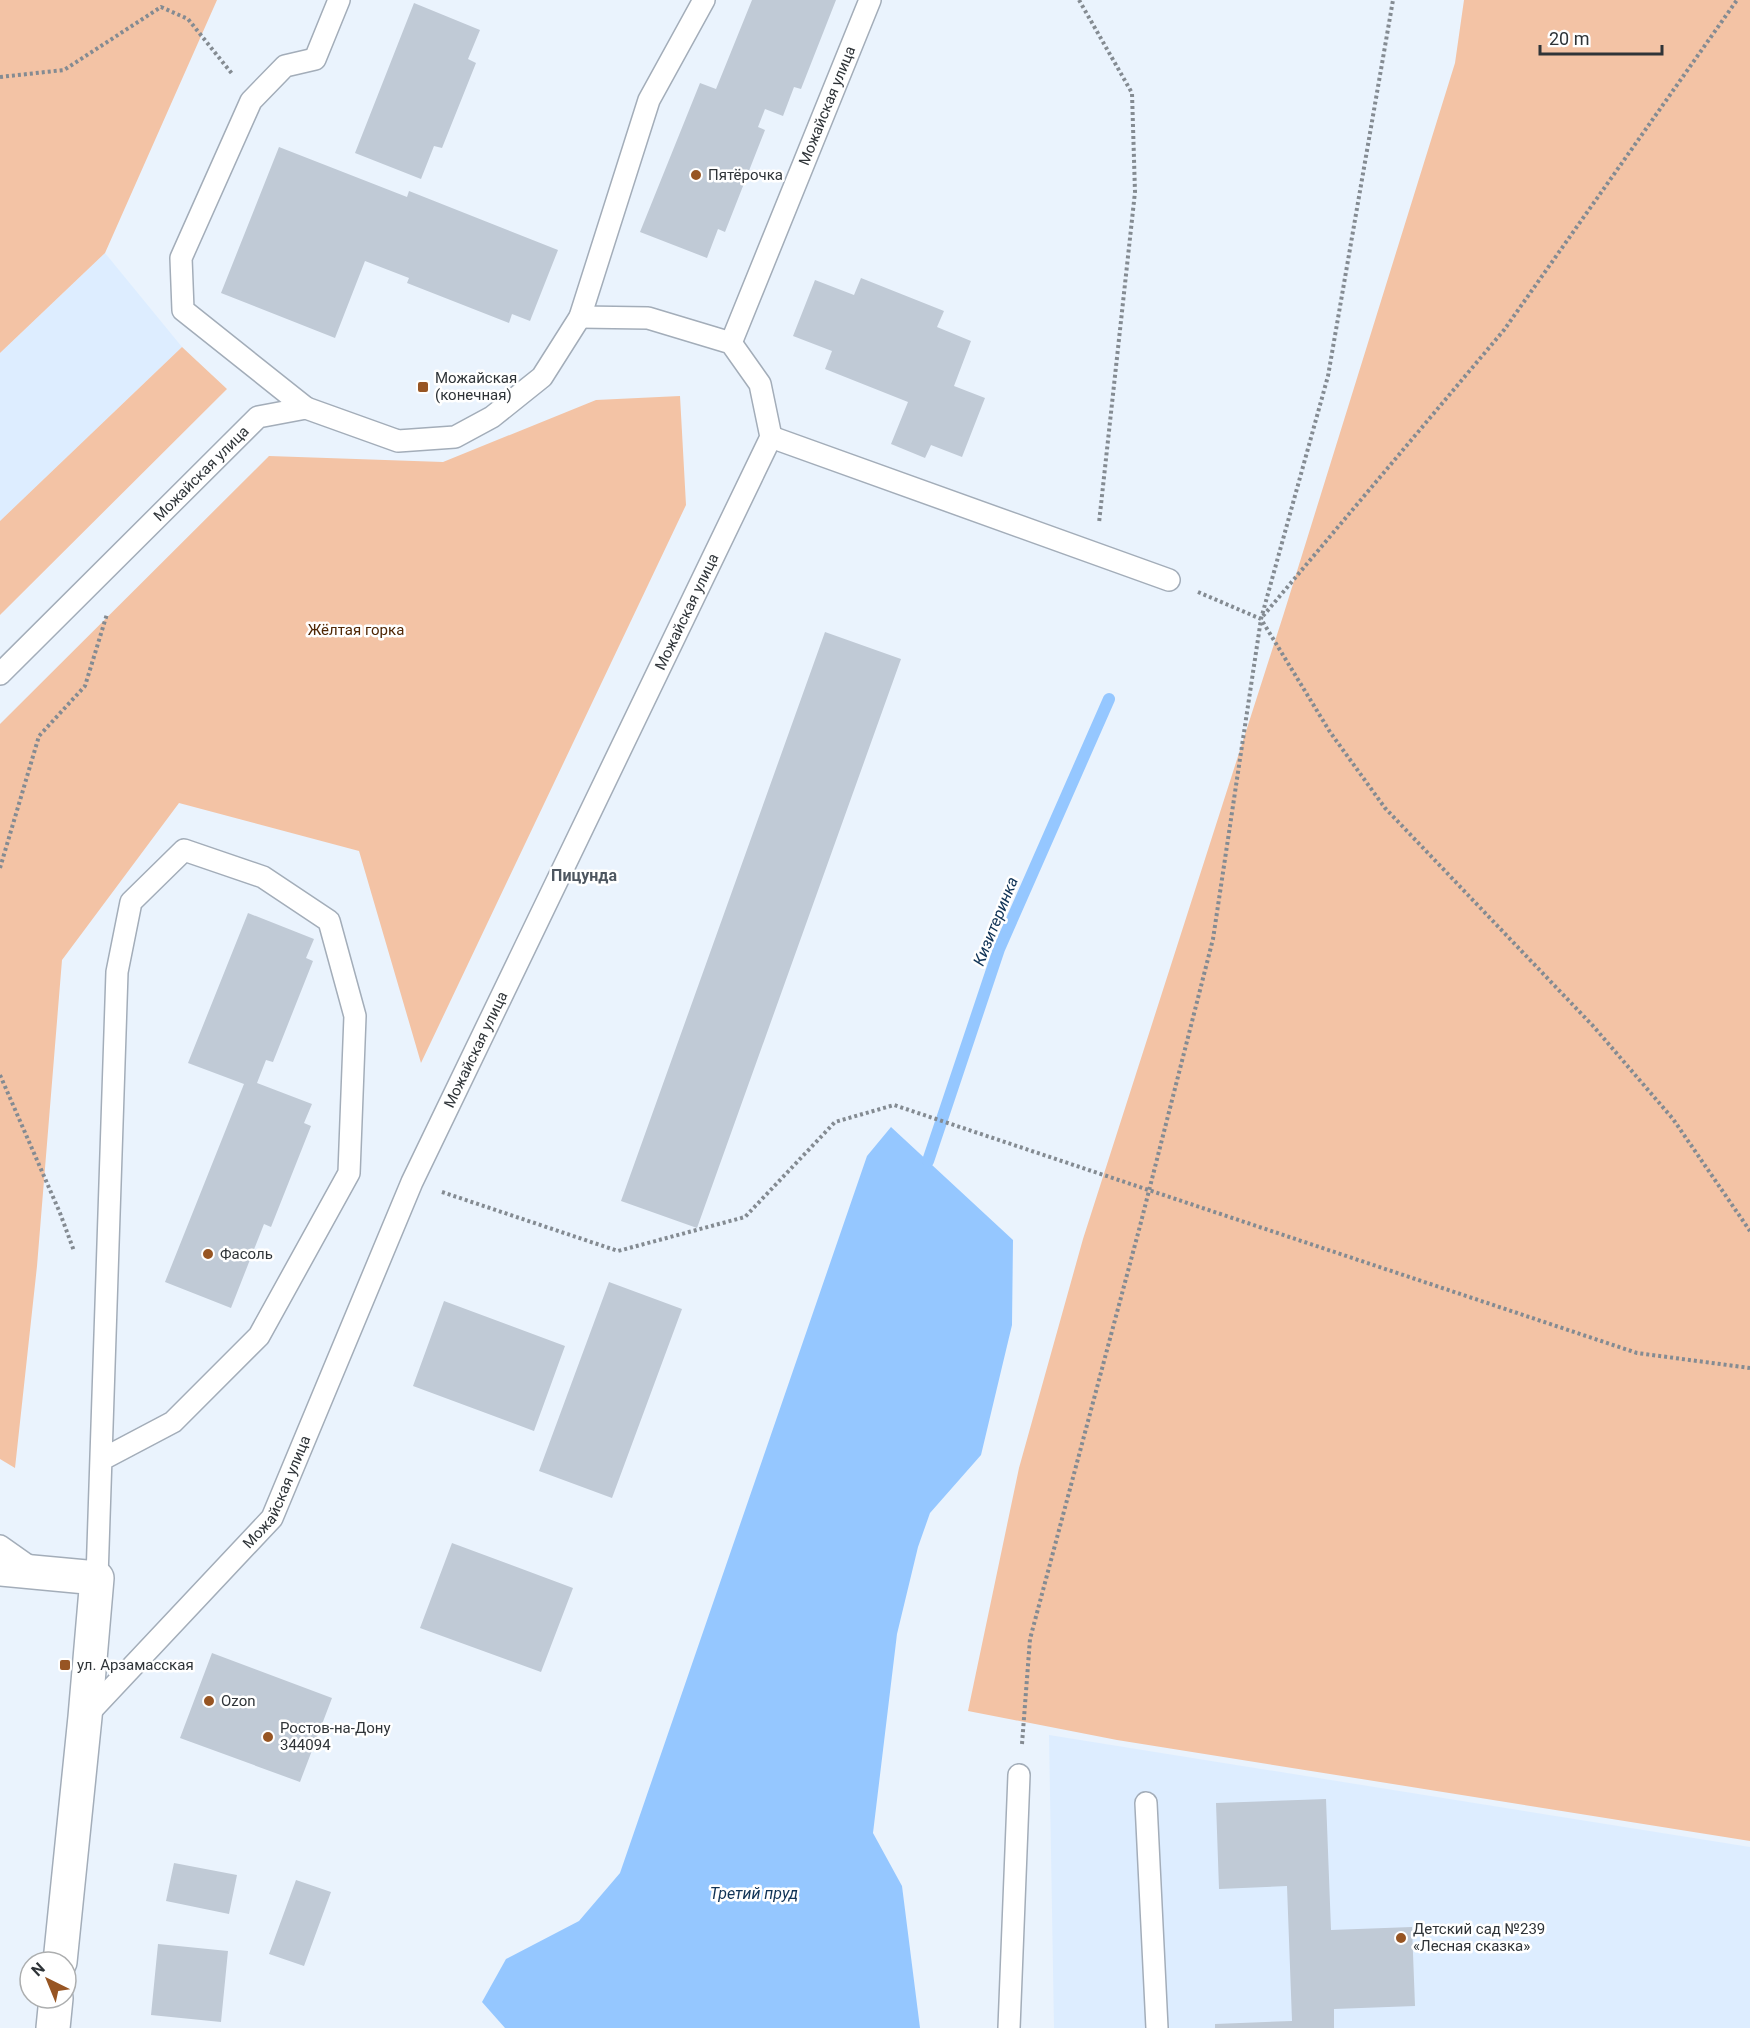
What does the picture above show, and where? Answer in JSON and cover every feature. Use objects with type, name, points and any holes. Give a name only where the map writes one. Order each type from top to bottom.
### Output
[{"type":"street","points":[[0,1569],[97,1578],[61,1950]]},
{"type":"street","points":[[53,2028],[55,2010]]},
{"type":"lane","points":[[339,0],[315,59],[285,66],[251,101],[181,258],[183,310],[306,408],[398,441],[455,436],[492,417],[542,377],[580,317],[649,99],[704,0]]},
{"type":"lane","name":"Можайская улица","points":[[731,343],[870,0]]},
{"type":"lane","points":[[580,317],[648,318],[731,343],[760,384],[771,437],[1169,580]]},
{"type":"lane","name":"Можайская улица","points":[[0,674],[258,417],[306,408]]},
{"type":"lane","name":"Можайская улица","points":[[85,1717],[272,1518],[412,1182],[771,437]]},
{"type":"lane","points":[[97,1578],[117,972],[131,902],[184,850],[263,877],[330,921],[355,1016],[349,1173],[260,1336],[173,1422],[101,1460]]},
{"type":"lane","points":[[0,1546],[37,1572]]},
{"type":"lane","points":[[1009,2028],[1019,1775]]},
{"type":"lane","points":[[1146,1803],[1157,2028]]},
{"type":"path","points":[[1079,0],[1132,93],[1135,181],[1095,553]]},
{"type":"path","points":[[1019,1775],[1030,1639],[1213,939],[1261,619],[1328,376],[1393,0]]},
{"type":"path","points":[[1261,619],[1504,330],[1737,0]]},
{"type":"path","points":[[0,77],[64,69],[161,8],[188,19],[225,62],[251,101]]},
{"type":"path","points":[[1169,580],[1261,619],[1330,732],[1385,808],[1601,1035],[1673,1119],[1750,1231]]},
{"type":"path","points":[[0,868],[39,736],[85,686],[108,611]]},
{"type":"path","points":[[0,1075],[77,1257]]},
{"type":"path","points":[[412,1182],[618,1251],[745,1217],[835,1122],[894,1105],[1636,1353],[1750,1368]]},
{"type":"shaded area","points":[[105,253],[182,347],[0,521],[0,353]]},
{"type":"shaded area","name":"Детский сад №239 «Лесная сказка»","points":[[1049,1735],[1750,1847],[1750,2028],[1054,2028]]},
{"type":"green space","points":[[0,0],[217,0],[105,253],[0,353]]},
{"type":"green space","points":[[1464,0],[1750,0],[1750,1841],[1117,1740],[968,1711],[1019,1468],[1083,1239],[1284,613],[1455,63]]},
{"type":"green space","points":[[182,347],[227,389],[0,615],[0,521]]},
{"type":"green space","name":"Жёлтая горка","points":[[680,396],[686,505],[421,1063],[359,851],[179,803],[62,960],[37,1266],[15,1468],[0,1459],[0,724],[269,456],[443,462],[596,400]]},
{"type":"water","name":"Третий пруд","points":[[891,1127],[1013,1240],[1012,1325],[981,1455],[930,1513],[918,1547],[897,1634],[873,1833],[902,1886],[920,2028],[505,2028],[482,2002],[506,1959],[579,1921],[620,1873],[867,1156]]},
{"type":"building","points":[[752,0],[836,0],[801,89],[794,87],[783,116],[765,109],[758,127],[765,130],[725,232],[718,229],[707,258],[640,232],[700,83],[716,89]]},
{"type":"building","points":[[414,3],[480,30],[468,59],[476,63],[442,148],[434,146],[421,179],[355,153]]},
{"type":"building","points":[[279,147],[407,197],[409,191],[558,250],[530,321],[512,314],[509,323],[407,283],[409,278],[365,261],[335,338],[221,293]]},
{"type":"building","points":[[861,278],[944,311],[937,327],[971,341],[954,386],[985,398],[962,457],[931,445],[925,458],[891,444],[908,402],[825,369],[832,351],[793,336],[815,280],[854,295]]},
{"type":"building","points":[[825,632],[901,659],[697,1228],[621,1201]]},
{"type":"building","points":[[248,913],[314,939],[306,958],[313,961],[273,1062],[266,1060],[257,1083],[312,1104],[304,1123],[311,1126],[271,1227],[264,1224],[231,1308],[165,1282],[244,1084],[188,1063]]},
{"type":"building","points":[[609,1282],[682,1309],[612,1498],[539,1471]]},
{"type":"building","points":[[444,1301],[565,1346],[534,1431],[413,1386]]},
{"type":"building","points":[[452,1543],[573,1588],[541,1672],[420,1628]]},
{"type":"building","points":[[212,1653],[332,1698],[300,1782],[180,1738]]},
{"type":"building","points":[[1326,1799],[1331,1930],[1412,1927],[1415,2006],[1334,2009],[1334,2028],[1215,2028],[1215,2024],[1292,2021],[1287,1886],[1219,1889],[1216,1803]]},
{"type":"building","points":[[174,1863],[237,1875],[229,1914],[166,1901]]},
{"type":"building","points":[[296,1880],[331,1892],[304,1966],[269,1954]]},
{"type":"building","points":[[158,1944],[228,1951],[221,2022],[151,2015]]},
{"type":"waterway","name":"Кизитеринка","points":[[928,1161],[999,949],[1109,699]]},
{"type":"place","name":"Пятёрочка","points":[[696,175]]},
{"type":"place","name":"Можайская (конечная)","points":[[423,387]]},
{"type":"place","name":"Фасоль","points":[[208,1254]]},
{"type":"place","name":"ул. Арзамасская","points":[[65,1665]]},
{"type":"place","name":"Ozon","points":[[209,1701]]},
{"type":"place","name":"Ростов-на-Дону 344094","points":[[268,1737]]},
{"type":"place","name":"Детский сад №239 «Лесная сказка»","points":[[1401,1938]]},
{"type":"district","name":"Пицунда","points":[[584,875]]}]
